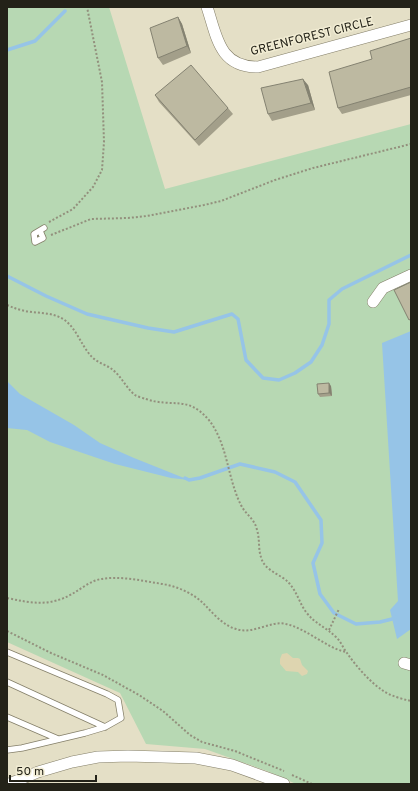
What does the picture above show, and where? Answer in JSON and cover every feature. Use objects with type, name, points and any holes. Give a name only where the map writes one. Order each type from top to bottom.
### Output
[{"type":"street","name":"GREENFOREST CIRCLE","points":[[208,7],[222,50],[239,65],[248,67],[258,66],[411,25]]},
{"type":"street","points":[[373,302],[383,288],[411,275]]},
{"type":"street","points":[[9,784],[38,772],[72,762],[98,757],[136,756],[196,758],[232,765],[284,784]]},
{"type":"lane","points":[[7,652],[118,700],[120,718],[105,727],[22,748],[7,750]]},
{"type":"lane","points":[[7,682],[105,727]]},
{"type":"lane","points":[[7,717],[58,739]]},
{"type":"path","points":[[87,7],[102,82],[104,142],[102,170],[94,187],[73,209],[48,223],[42,229],[45,234],[56,234],[91,219],[134,218],[170,213],[221,201],[275,180],[314,168],[411,144]]},
{"type":"path","points":[[7,305],[21,310],[54,314],[64,320],[73,329],[92,357],[122,378],[128,388],[136,396],[151,401],[186,404],[196,408],[212,425],[227,460],[232,482],[241,506],[253,520],[257,530],[261,558],[264,565],[290,584],[305,610],[314,621],[329,630],[338,639],[346,652],[363,673],[383,691],[402,699],[411,700]]},
{"type":"path","points":[[7,598],[45,603],[58,601],[90,583],[101,579],[120,579],[158,583],[176,587],[192,594],[224,623],[236,630],[246,630],[281,623],[287,624],[310,633],[336,649],[346,652]]},
{"type":"path","points":[[7,602],[11,599]]},
{"type":"path","points":[[329,630],[339,609]]},
{"type":"path","points":[[7,631],[26,642],[125,687],[163,711],[190,735],[202,742],[245,755],[276,767],[312,784]]},
{"type":"green space","points":[[7,7],[109,7],[165,189],[411,124],[411,784],[296,784],[267,771],[205,749],[146,744],[120,693],[7,642]]},
{"type":"sand","points":[[287,653],[293,658],[300,659],[302,665],[308,671],[307,674],[302,676],[298,672],[286,671],[280,664],[282,654]]},
{"type":"water","points":[[411,331],[411,629],[397,639],[390,610],[398,601],[382,343]]},
{"type":"water","points":[[7,381],[20,394],[74,425],[100,443],[189,480],[171,478],[115,464],[50,442],[27,430],[7,428]]},
{"type":"building","points":[[178,17],[187,46],[158,58],[150,28]]},
{"type":"building","points":[[411,38],[411,87],[338,108],[329,72],[372,59],[370,51]]},
{"type":"building","points":[[191,65],[228,108],[195,140],[155,95]]},
{"type":"building","points":[[303,79],[311,103],[268,114],[261,88]]},
{"type":"building","points":[[411,282],[411,319],[409,320],[394,290]]},
{"type":"building","points":[[329,383],[329,393],[318,394],[317,384]]},
{"type":"waterway","points":[[7,50],[35,41],[65,11]]},
{"type":"waterway","points":[[7,276],[46,296],[87,314],[148,328],[174,332],[232,314],[238,319],[246,360],[263,378],[279,380],[295,373],[311,362],[322,345],[329,324],[329,300],[342,289],[411,255]]},
{"type":"waterway","points":[[185,478],[189,480],[200,478],[240,464],[275,472],[295,482],[321,520],[322,543],[313,563],[320,594],[334,613],[356,624],[380,622],[396,617]]}]
